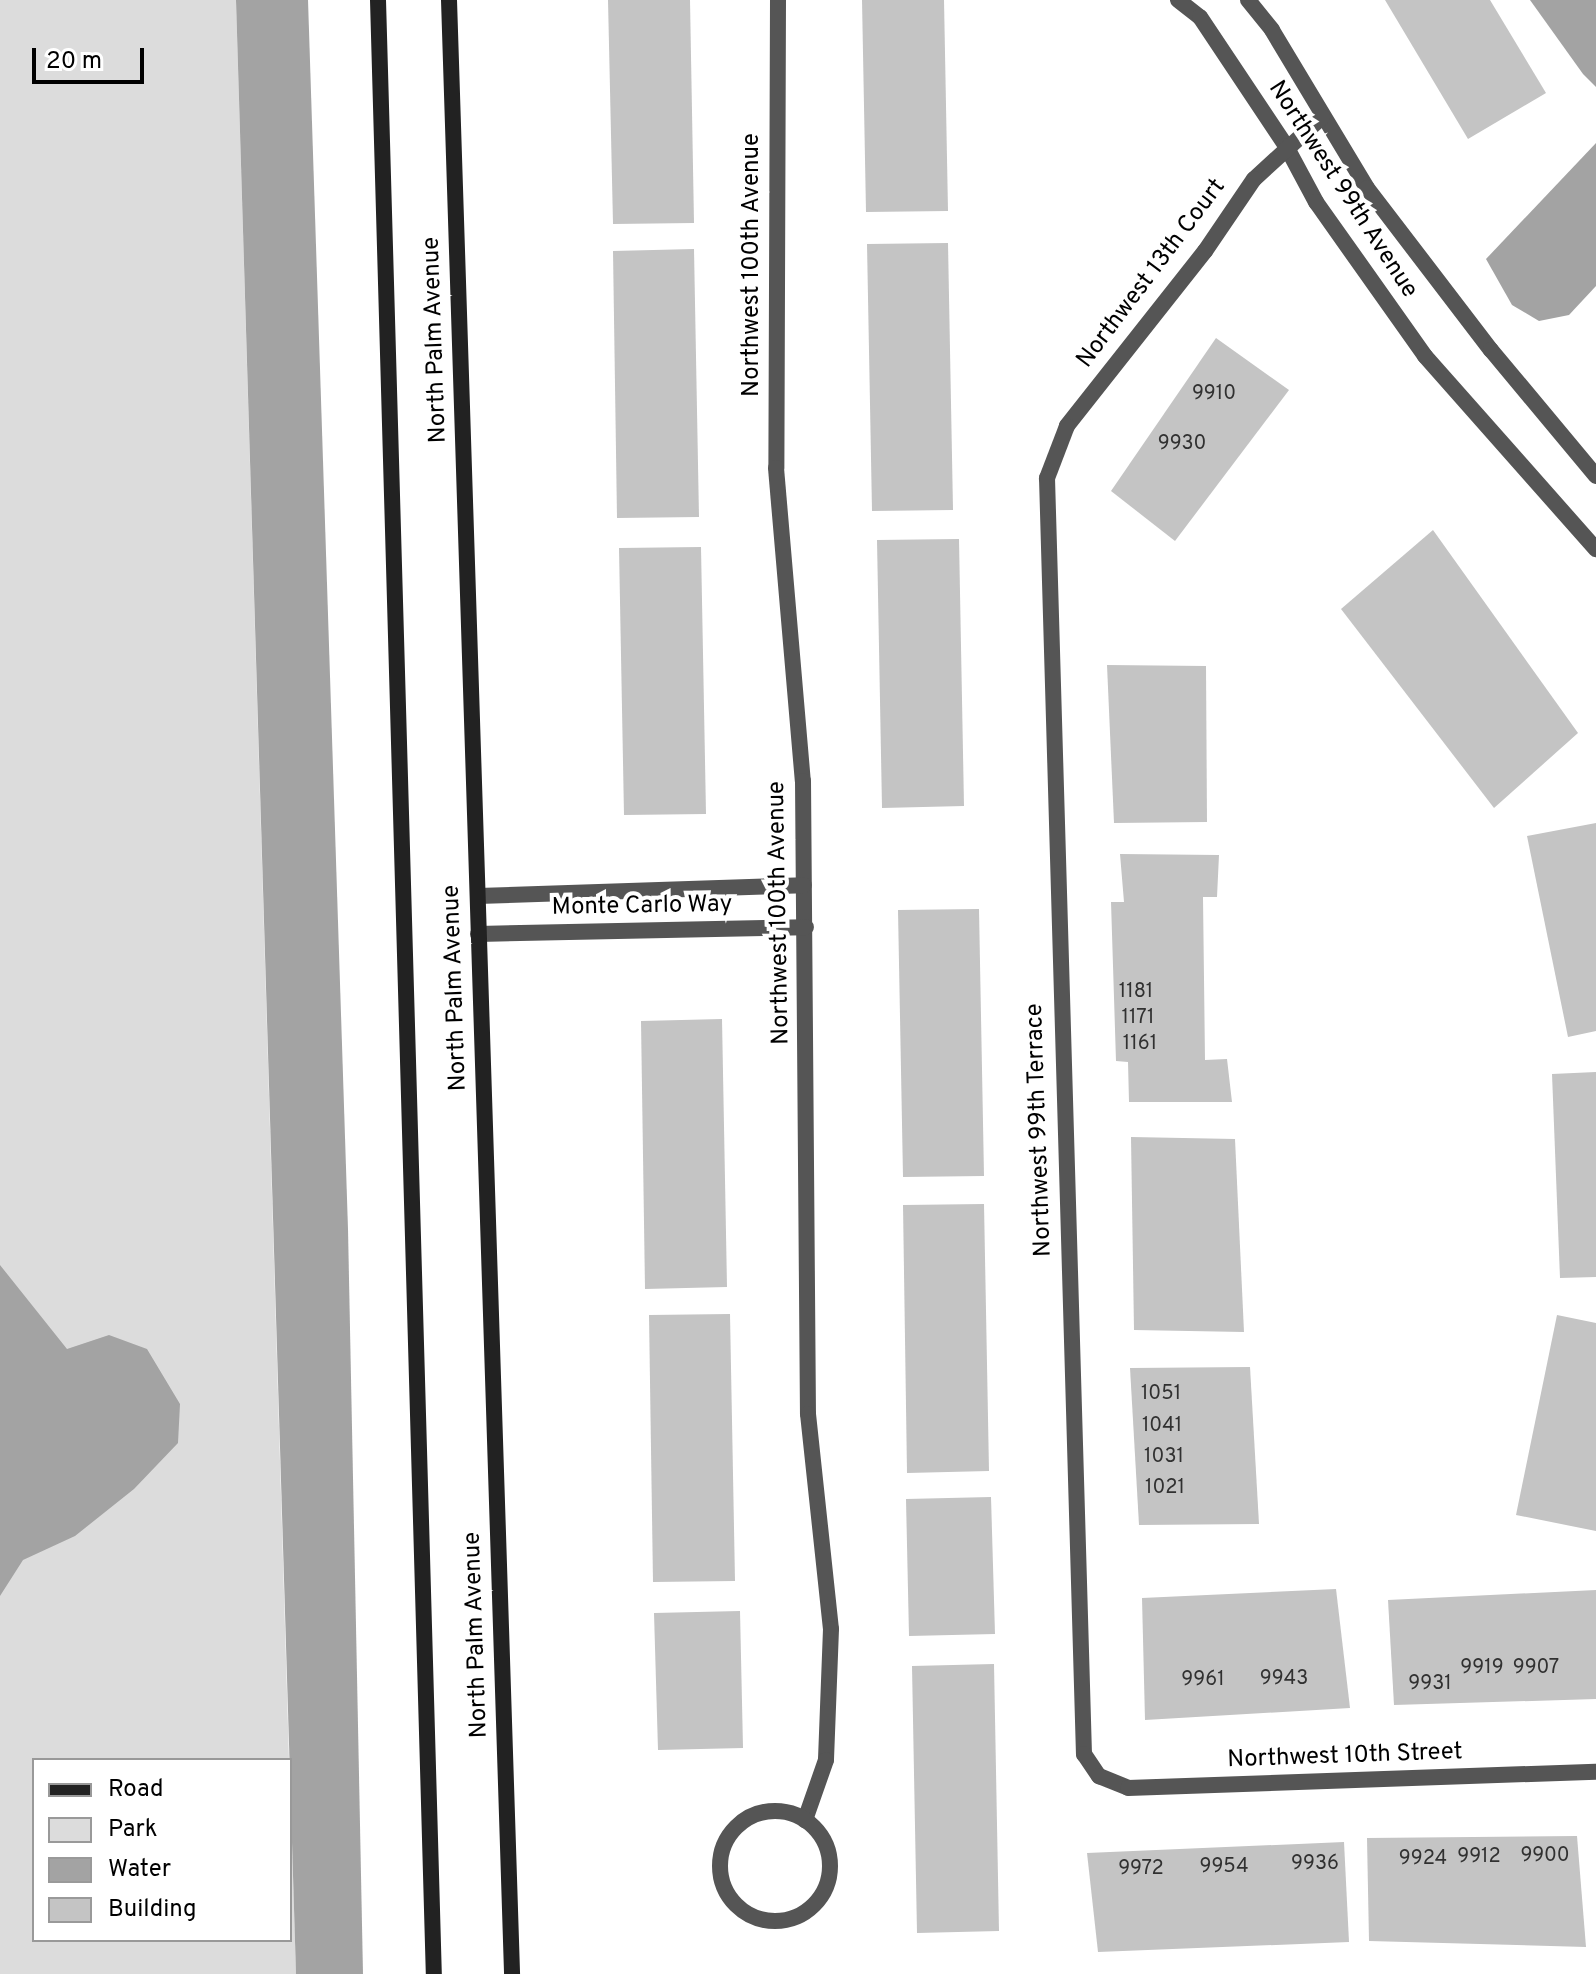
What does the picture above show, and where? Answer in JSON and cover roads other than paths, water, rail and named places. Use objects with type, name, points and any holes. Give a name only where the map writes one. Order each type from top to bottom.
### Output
[{"type":"main road","name":"North Palm Avenue","points":[[378,0],[434,1974]]},
{"type":"main road","name":"North Palm Avenue","points":[[449,0],[512,1974]]},
{"type":"street","name":"Northwest 100th Avenue","points":[[778,0],[776,468],[803,781],[808,1414],[831,1629],[826,1760],[805,1820]]},
{"type":"street","name":"Northwest 99th Avenue","points":[[1178,0],[1200,17],[1286,146],[1316,202],[1425,356],[1596,549]]},
{"type":"street","name":"Northwest 99th Avenue","points":[[1248,0],[1272,30],[1367,188],[1596,476]]},
{"type":"street","name":"Northwest 13th Court","points":[[1047,478],[1067,426],[1205,251],[1254,179],[1286,146],[1322,117]]},
{"type":"street","name":"Northwest 99th Terrace","points":[[1047,478],[1084,1754],[1099,1776]]},
{"type":"street","name":"Monte Carlo Way","points":[[478,896],[804,885]]},
{"type":"street","name":"Monte Carlo Way","points":[[478,934],[806,927]]},
{"type":"street","name":"Northwest 10th Street","points":[[1099,1776],[1128,1788],[1596,1772]]},
{"type":"street","points":[[790,1814],[805,1820],[819,1833],[828,1851],[830,1869],[826,1888],[816,1904],[800,1915],[782,1921],[763,1920],[745,1912],[723,1886],[721,1861],[729,1837],[741,1824],[756,1815],[790,1814]]},
{"type":"water","points":[[236,0],[308,0],[348,1229],[363,1974],[296,1974],[292,1758],[289,1758]]},
{"type":"water","points":[[1530,0],[1596,0],[1596,87],[1583,74]]},
{"type":"water","points":[[1596,143],[1596,286],[1569,315],[1539,321],[1512,305],[1486,259]]},
{"type":"water","points":[[0,1265],[67,1349],[109,1335],[147,1349],[180,1404],[178,1443],[134,1489],[75,1536],[23,1560],[0,1596]]}]
